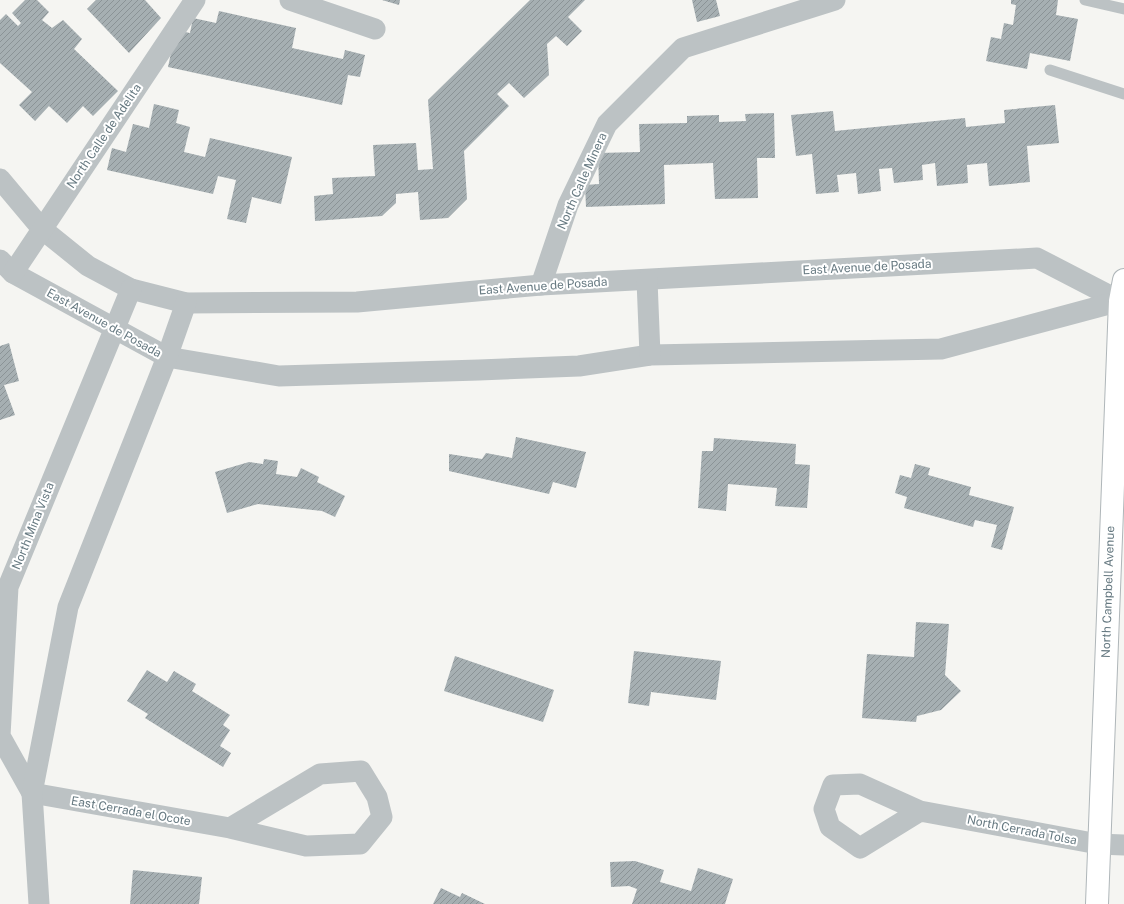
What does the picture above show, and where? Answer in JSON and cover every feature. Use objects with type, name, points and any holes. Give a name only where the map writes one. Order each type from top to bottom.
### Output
[{"type":"main road","name":"North Campbell Avenue","points":[[1097,904],[1098,844],[1124,280]]},
{"type":"street","name":"North Calle de Adelita","points":[[7,266],[42,229],[195,0]]},
{"type":"street","points":[[290,0],[375,29]]},
{"type":"street","name":"North Calle Minera","points":[[541,285],[568,206],[607,124],[683,48],[834,0]]},
{"type":"street","name":"East Avenue de Posada","points":[[0,179],[42,229],[88,266],[130,289],[186,303],[357,302],[541,285],[1037,258],[1122,301]]},
{"type":"street","name":"East Avenue de Posada","points":[[7,266],[167,357],[279,376],[579,366],[650,355],[941,349],[1122,301]]},
{"type":"street","points":[[646,280],[650,355]]},
{"type":"street","name":"North Mina Vista","points":[[32,793],[0,736],[8,587],[130,289]]},
{"type":"street","name":"North Mina Vista","points":[[39,904],[32,793],[68,607],[167,357],[186,303]]},
{"type":"street","name":"East Cerrada el Ocote","points":[[32,793],[230,828],[306,846],[360,844],[382,817],[377,797],[361,771],[320,774],[230,828]]},
{"type":"street","name":"North Cerrada Tolsa","points":[[920,811],[1098,844],[1124,845]]},
{"type":"lane","points":[[1085,0],[1124,8]]},
{"type":"lane","points":[[1050,70],[1124,94]]},
{"type":"building","points":[[25,0],[37,0],[49,12],[42,20],[52,28],[63,20],[82,39],[74,49],[118,91],[93,116],[83,106],[67,123],[49,106],[35,121],[19,105],[32,92],[0,63],[0,20],[6,14],[18,26],[21,23],[12,13]]},
{"type":"building","points":[[96,0],[145,0],[161,18],[129,53],[87,9]]},
{"type":"building","points":[[382,0],[400,0],[399,5]]},
{"type":"building","points":[[530,0],[585,0],[568,17],[582,31],[567,46],[556,36],[547,44],[549,75],[524,98],[509,83],[497,94],[509,106],[464,151],[467,199],[448,218],[420,220],[418,192],[396,194],[396,203],[382,216],[315,221],[314,196],[333,194],[332,178],[375,176],[373,145],[416,143],[418,170],[433,169],[428,100]]},
{"type":"building","points":[[692,0],[716,0],[720,16],[697,22]]},
{"type":"building","points":[[1011,0],[1058,0],[1056,15],[1078,19],[1070,61],[1030,53],[1027,69],[986,61],[991,37],[1001,39],[1004,23],[1013,25],[1016,5],[1011,4]]},
{"type":"building","points":[[219,11],[296,28],[292,48],[343,59],[345,50],[365,55],[360,77],[348,75],[342,105],[168,67],[176,30],[190,33],[193,18],[216,23]]},
{"type":"building","points":[[154,104],[179,110],[176,123],[190,127],[184,152],[205,157],[210,138],[292,157],[281,204],[252,197],[246,223],[227,219],[236,180],[218,176],[213,194],[107,170],[112,148],[126,152],[133,124],[149,128]]},
{"type":"building","points":[[1055,105],[1059,143],[1027,146],[1030,182],[989,186],[987,163],[967,165],[968,183],[937,186],[935,163],[922,165],[923,180],[894,183],[892,168],[879,169],[881,191],[858,194],[856,173],[837,175],[839,192],[816,194],[812,154],[796,156],[791,115],[833,111],[835,131],[965,118],[966,127],[1005,123],[1004,110]]},
{"type":"building","points":[[774,113],[775,158],[757,158],[758,198],[715,199],[713,163],[664,165],[665,204],[586,207],[585,185],[599,184],[598,153],[640,152],[639,124],[687,123],[687,116],[719,115],[719,122],[746,121],[745,114]]},
{"type":"building","points":[[9,343],[19,381],[4,385],[15,415],[0,420],[0,346]]},
{"type":"building","points":[[516,437],[586,452],[576,488],[553,482],[549,494],[449,471],[449,454],[482,459],[486,453],[512,458]]},
{"type":"building","points":[[714,438],[796,444],[795,464],[810,465],[807,508],[775,506],[777,488],[728,484],[726,511],[698,508],[702,451],[713,451]]},
{"type":"building","points":[[264,459],[278,461],[276,474],[297,477],[301,468],[319,477],[317,482],[345,496],[335,517],[322,511],[258,504],[227,513],[215,472],[249,462],[263,464]]},
{"type":"building","points":[[915,464],[930,468],[928,475],[971,487],[969,495],[1014,507],[1002,550],[991,547],[997,525],[975,520],[973,527],[904,508],[907,497],[895,493],[900,475],[911,478]]},
{"type":"building","points":[[916,622],[949,624],[945,675],[961,691],[941,710],[917,716],[916,722],[862,718],[867,654],[914,657]]},
{"type":"building","points":[[634,651],[721,661],[716,700],[651,692],[649,706],[628,703]]},
{"type":"building","points":[[455,656],[554,690],[543,722],[444,691]]},
{"type":"building","points":[[147,670],[167,682],[174,671],[196,684],[192,691],[230,715],[223,725],[230,730],[220,746],[231,753],[223,767],[145,718],[148,714],[127,701]]},
{"type":"building","points":[[635,861],[664,870],[660,882],[691,891],[698,868],[733,879],[725,904],[632,904],[637,889],[629,886],[611,887],[610,862]]},
{"type":"building","points":[[133,870],[202,877],[199,904],[130,904]]},
{"type":"building","points":[[441,888],[460,897],[462,893],[485,904],[433,904]]}]
